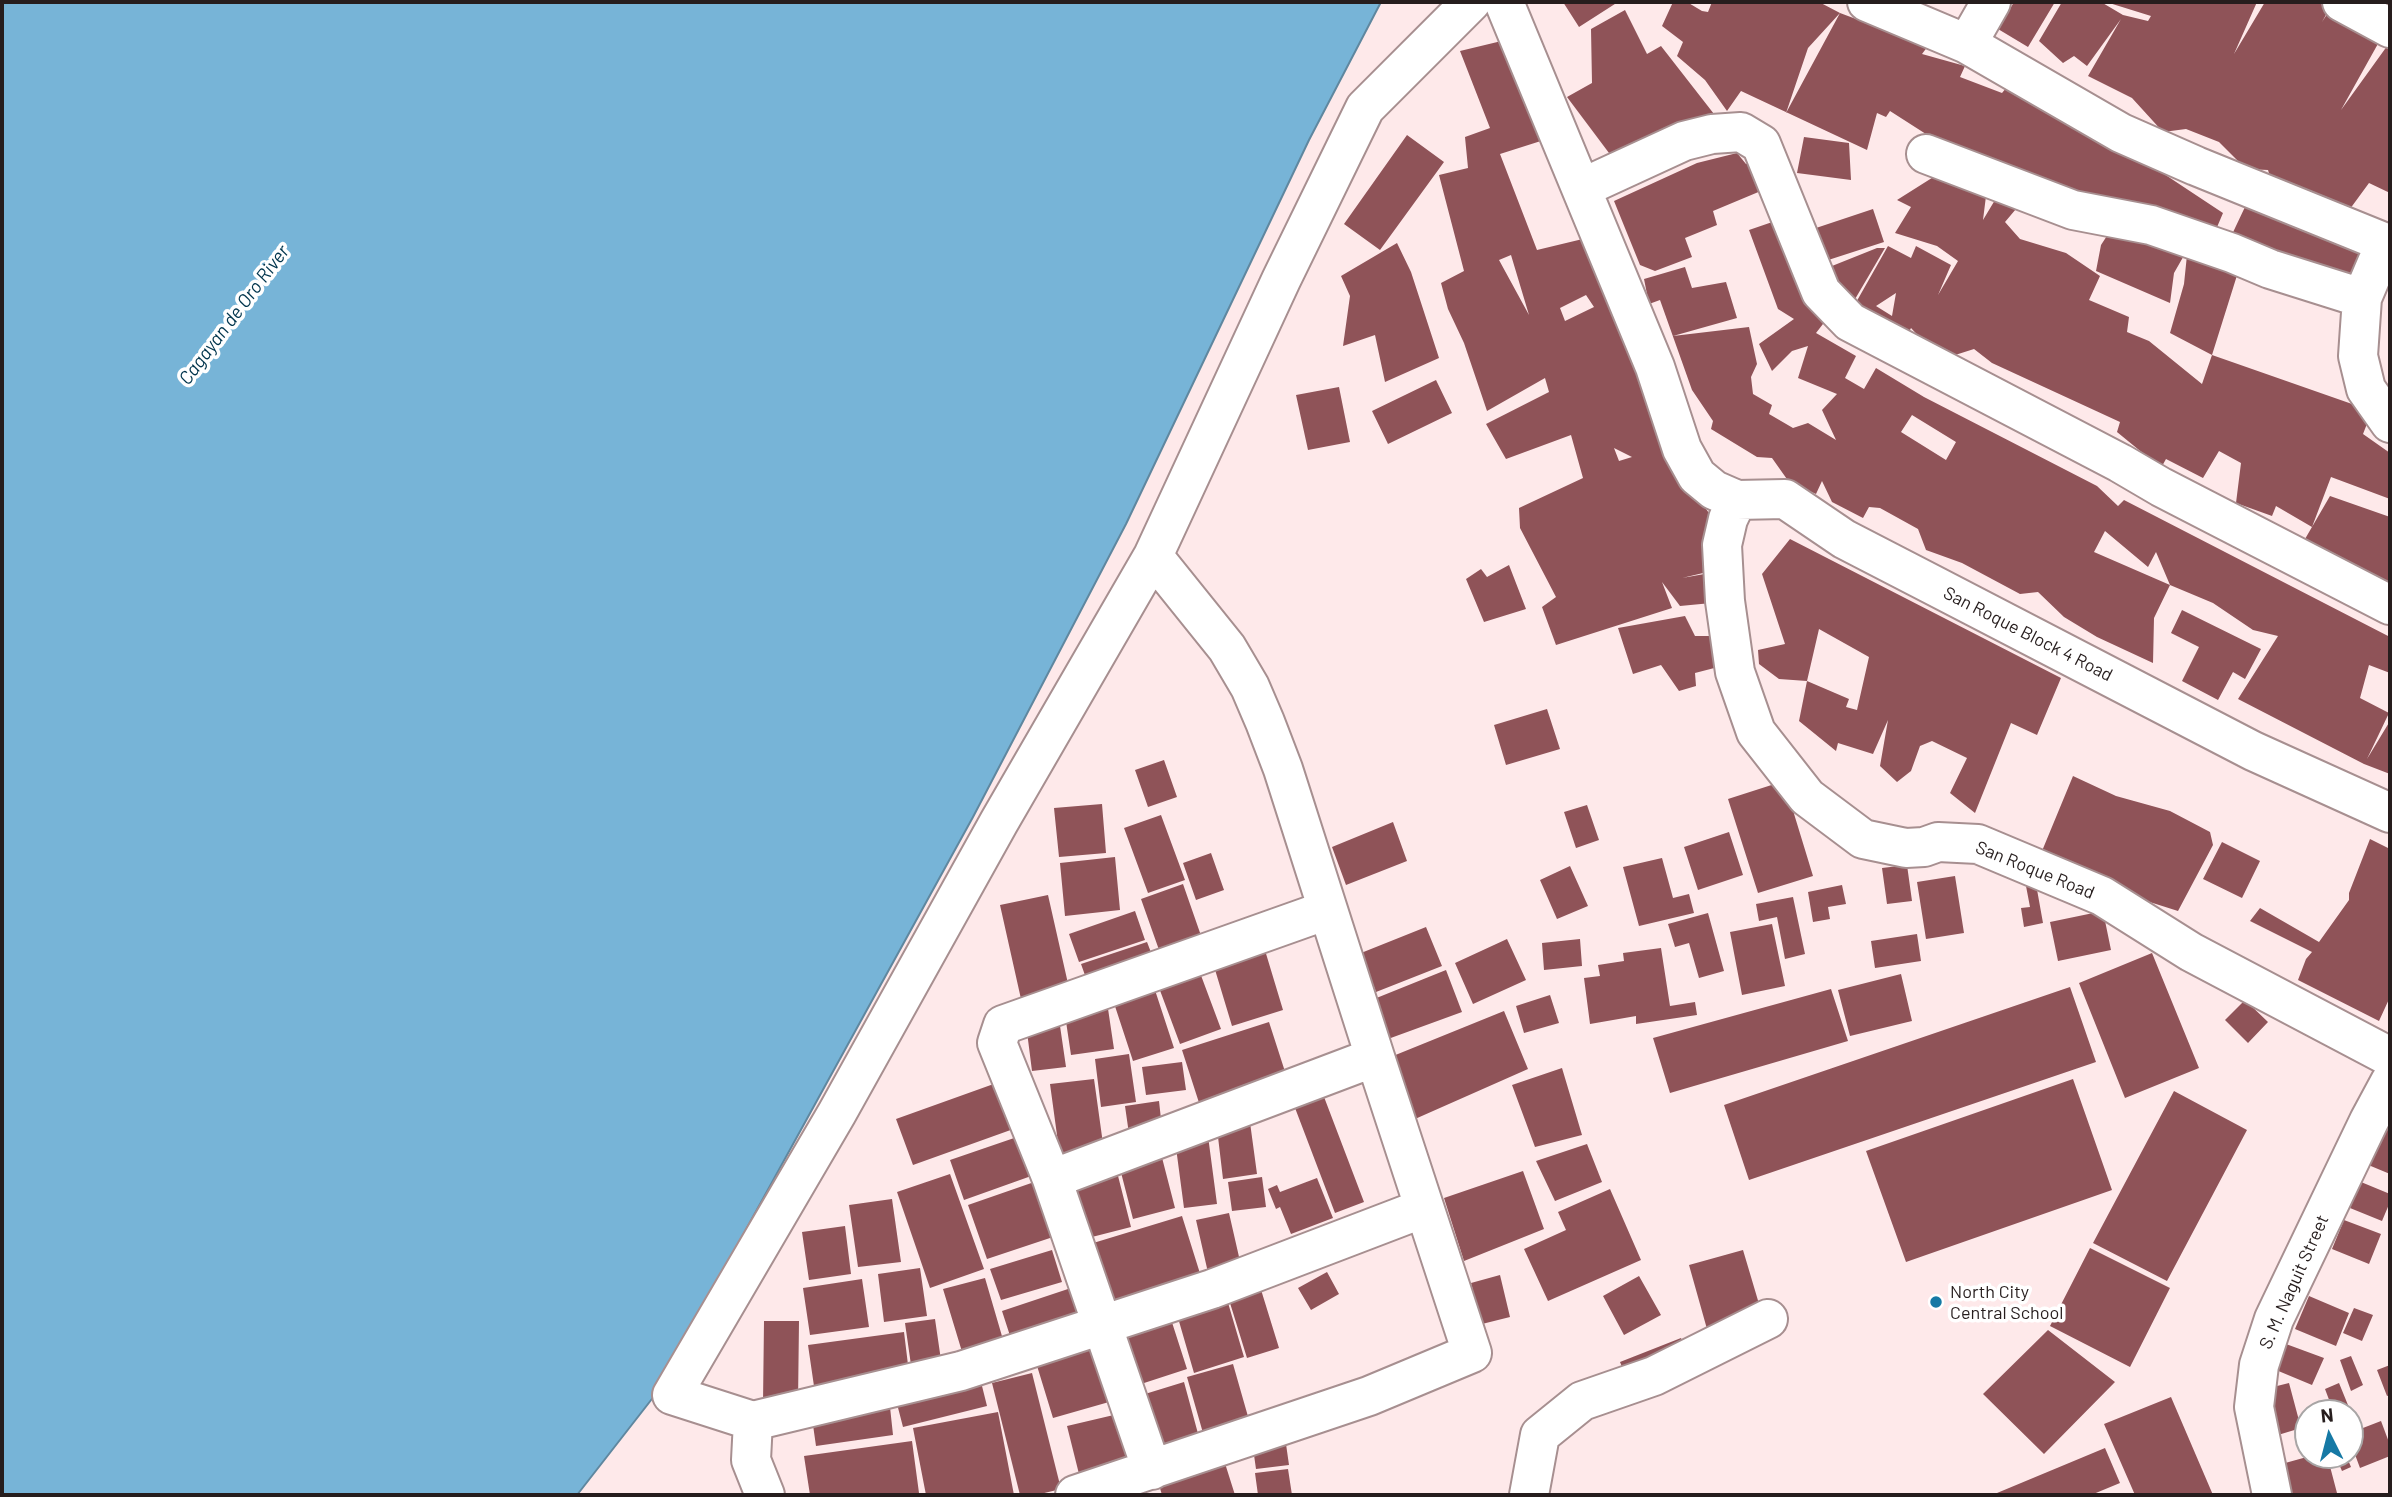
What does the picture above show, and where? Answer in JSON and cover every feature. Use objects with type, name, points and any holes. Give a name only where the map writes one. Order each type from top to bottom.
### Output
[{"type":"street","points":[[1424,1208],[1276,1266],[961,1371],[753,1421],[673,1395],[837,1113],[999,822],[1153,555],[1281,279],[1365,107],[1471,2]]},
{"type":"street","name":"San Roque Block 4 Road","points":[[1504,2],[1654,367],[1682,449],[1696,475],[1714,490],[1737,500],[1784,499],[1844,539],[1933,586],[2253,751],[2390,813]]},
{"type":"street","points":[[1867,2],[1968,44],[2121,133],[2381,241],[2382,251],[2362,298],[2358,356],[2366,389],[2390,423]]},
{"type":"street","points":[[1968,44],[1990,2]]},
{"type":"street","points":[[2342,2],[2390,28]]},
{"type":"street","points":[[1582,188],[1684,141],[1712,134],[1741,132],[1760,144],[1821,292],[1850,322],[2120,463],[2184,500],[2390,605]]},
{"type":"street","points":[[1926,154],[2073,210],[2151,225],[2232,253],[2270,270],[2362,298]]},
{"type":"street","name":"San Roque Road","points":[[1737,500],[1728,519],[1722,545],[1725,601],[1735,672],[1756,732],[1807,797],[1863,839],[1906,848],[1924,847],[1938,842],[1978,844],[2102,897],[2191,952],[2390,1056]]},
{"type":"street","points":[[1075,1495],[1369,1396],[1472,1353],[1281,762],[1250,687],[1227,648],[1153,555]]},
{"type":"street","points":[[1152,1470],[1052,1179],[997,1043],[1003,1025],[1327,910]]},
{"type":"street","points":[[1052,1179],[1375,1057]]},
{"type":"street","name":"S. M. Naguit Street","points":[[2272,1495],[2253,1407],[2259,1365],[2280,1306],[2390,1082]]},
{"type":"street","points":[[1529,1495],[1540,1435],[1582,1401],[1654,1376],[1768,1319]]},
{"type":"street","points":[[753,1421],[751,1460],[765,1495]]},
{"type":"water","name":"Cagayan de Oro River","points":[[2,2],[1381,2],[1309,140],[1126,524],[973,817],[655,1395],[577,1495],[2,1495]]},
{"type":"building","points":[[1563,2],[1618,2],[1579,27]]},
{"type":"building","points":[[1673,2],[1687,2],[1708,12],[1712,2],[1819,2],[1840,13],[1808,48],[1786,112],[1741,91],[1727,111],[1705,80],[1677,56],[1683,42],[1662,26]]},
{"type":"building","points":[[2014,2],[2055,2],[2028,47],[1998,29]]},
{"type":"building","points":[[2062,2],[2101,2],[2123,15],[2148,21],[2151,16],[2106,2],[2257,2],[2234,54],[2265,2],[2333,2],[2322,22],[2333,5],[2384,33],[2341,110],[2390,42],[2390,193],[2369,183],[2347,213],[2272,183],[2268,170],[2246,169],[2219,142],[2186,129],[2163,132],[2132,98],[2088,76],[2121,19],[2087,66],[2074,56],[2063,63],[2039,41]]},
{"type":"building","points":[[1625,10],[1647,54],[1661,46],[1721,123],[1621,169],[1567,97],[1592,83],[1591,29]]},
{"type":"building","points":[[1840,13],[1928,46],[1922,54],[1965,66],[1960,77],[2002,93],[2016,76],[2223,213],[2212,239],[2098,207],[1929,136],[1890,111],[1886,117],[1877,113],[1867,150],[1786,112]]},
{"type":"building","points":[[1514,38],[1544,140],[1500,154],[1537,250],[1591,237],[1692,489],[1723,533],[1720,569],[1682,578],[1710,573],[1722,602],[1680,606],[1662,582],[1672,608],[1556,645],[1542,607],[1556,597],[1520,528],[1519,508],[1583,478],[1571,435],[1506,459],[1486,424],[1549,392],[1545,378],[1487,411],[1464,343],[1448,309],[1441,283],[1464,271],[1439,175],[1468,168],[1465,137],[1490,128],[1460,51]],"holes":[[[1511,255],[1529,315],[1499,260]],[[1586,295],[1594,307],[1565,321],[1560,308]],[[1614,448],[1632,457],[1619,461]]]},
{"type":"building","points":[[1407,135],[1444,162],[1380,250],[1344,224]]},
{"type":"building","points":[[1804,137],[1849,143],[1851,180],[1797,173]]},
{"type":"building","points":[[1737,153],[1746,164],[1757,163],[1768,188],[1713,211],[1717,225],[1685,238],[1692,257],[1655,271],[1640,265],[1614,201],[1697,163]]},
{"type":"building","points":[[1935,176],[1986,196],[1983,220],[1995,200],[2016,209],[2005,222],[2020,239],[2066,253],[2100,276],[2089,300],[2129,317],[2127,332],[2149,341],[2202,384],[2212,355],[2372,411],[2363,434],[2390,453],[2390,499],[2331,477],[2312,527],[2276,506],[2272,516],[2236,503],[2241,463],[2219,451],[2203,478],[2166,459],[2161,468],[2117,432],[2120,422],[1992,363],[1974,349],[1952,356],[1925,343],[1911,328],[1905,340],[1854,306],[1888,246],[1911,258],[1916,246],[1951,265],[1938,295],[1958,261],[1937,246],[1895,233],[1911,207],[1897,200]],"holes":[[[1896,293],[1892,316],[1876,306]]]},
{"type":"building","points":[[2253,190],[2374,251],[2361,281],[2227,245]]},
{"type":"building","points":[[1873,209],[1884,242],[1819,263],[1816,228]]},
{"type":"building","points":[[1784,218],[1833,311],[1816,333],[1856,356],[1845,378],[1864,389],[1876,368],[1924,397],[2097,486],[2118,506],[2124,500],[2390,637],[2390,673],[2369,665],[2360,698],[2389,713],[2367,759],[2390,721],[2390,774],[2364,764],[2238,699],[2278,636],[2253,630],[2213,603],[2170,585],[2154,618],[2153,663],[2097,637],[2064,617],[2038,592],[2020,594],[1962,563],[1926,550],[1918,529],[1880,508],[1869,507],[1863,518],[1832,502],[1822,481],[1816,494],[1789,482],[1772,458],[1757,457],[1711,429],[1713,421],[1692,390],[1660,300],[1649,304],[1644,279],[1685,267],[1692,288],[1726,282],[1737,318],[1673,336],[1749,327],[1757,364],[1751,377],[1753,394],[1772,405],[1769,414],[1793,428],[1808,423],[1836,440],[1822,410],[1837,394],[1798,378],[1808,346],[1792,351],[1772,371],[1759,344],[1794,319],[1778,309],[1749,230]],"holes":[[[1912,415],[1956,442],[1946,460],[1901,432]],[[2105,531],[2148,567],[2156,552],[2170,585],[2094,552]]]},
{"type":"building","points":[[2114,225],[2186,252],[2174,273],[2170,303],[2096,271],[2101,245]]},
{"type":"building","points":[[1397,243],[1411,272],[1439,358],[1385,382],[1375,335],[1343,346],[1350,296],[1341,276]]},
{"type":"building","points":[[1877,248],[1885,248],[1851,306],[1827,268]]},
{"type":"building","points":[[2187,255],[2239,269],[2212,355],[2170,333],[2184,284]]},
{"type":"building","points":[[1436,380],[1452,413],[1388,444],[1372,411]]},
{"type":"building","points":[[1339,387],[1350,442],[1308,450],[1296,395]]},
{"type":"building","points":[[2330,496],[2390,517],[2390,584],[2305,539]]},
{"type":"building","points":[[1790,539],[2061,678],[2037,735],[2011,723],[1975,813],[1950,793],[1967,758],[1932,741],[1920,746],[1911,771],[1897,782],[1880,766],[1888,720],[1873,754],[1838,743],[1836,751],[1799,721],[1807,681],[1779,679],[1759,664],[1758,650],[1785,644],[1762,574]],"holes":[[[1819,629],[1869,657],[1857,710],[1846,707],[1849,699],[1807,681]]]},
{"type":"building","points":[[1509,565],[1526,609],[1484,622],[1466,579],[1481,569],[1487,577]]},
{"type":"building","points":[[2182,610],[2261,649],[2245,679],[2233,672],[2218,700],[2182,681],[2199,647],[2171,633]]},
{"type":"building","points":[[1685,616],[1695,636],[1713,636],[1722,666],[1695,673],[1696,686],[1679,691],[1661,665],[1633,674],[1618,628]]},
{"type":"building","points":[[1547,709],[1560,749],[1506,765],[1494,725]]},
{"type":"building","points":[[1164,760],[1177,797],[1148,807],[1135,770]]},
{"type":"building","points":[[2073,776],[2116,796],[2170,811],[2210,832],[2213,845],[2178,911],[2115,891],[2042,851]]},
{"type":"building","points":[[1784,781],[1813,876],[1758,893],[1728,799]]},
{"type":"building","points":[[1102,804],[1106,853],[1059,857],[1054,808]]},
{"type":"building","points":[[1587,805],[1599,840],[1576,848],[1564,812]]},
{"type":"building","points":[[1161,815],[1185,880],[1148,893],[1124,828]]},
{"type":"building","points":[[1393,822],[1407,861],[1346,885],[1332,847]]},
{"type":"building","points":[[1729,832],[1743,875],[1698,890],[1684,847]]},
{"type":"building","points":[[2370,839],[2390,849],[2390,997],[2379,1021],[2298,980],[2306,959],[2312,952],[2250,921],[2260,908],[2319,942],[2349,900],[2349,893]]},
{"type":"building","points":[[2222,842],[2260,861],[2242,898],[2203,879]]},
{"type":"building","points":[[1211,853],[1224,890],[1196,900],[1183,863]]},
{"type":"building","points":[[1115,857],[1120,910],[1065,916],[1060,863]]},
{"type":"building","points":[[1662,858],[1673,898],[1689,894],[1694,913],[1639,926],[1623,867]]},
{"type":"building","points":[[1907,865],[1912,901],[1887,904],[1882,868]]},
{"type":"building","points":[[1570,866],[1588,906],[1557,919],[1540,880]]},
{"type":"building","points":[[1955,876],[1964,933],[1926,939],[1917,882]]},
{"type":"building","points":[[1183,884],[1206,950],[1164,964],[1141,899]]},
{"type":"building","points":[[2036,884],[2043,923],[2024,927],[2021,908],[2030,907],[2026,886]]},
{"type":"building","points":[[1842,885],[1846,904],[1828,907],[1830,919],[1813,922],[1808,892]]},
{"type":"building","points":[[1048,895],[1069,988],[1021,999],[1000,905]]},
{"type":"building","points":[[1793,897],[1805,954],[1785,959],[1777,917],[1759,921],[1756,904]]},
{"type":"building","points":[[1135,911],[1145,940],[1079,962],[1069,934]]},
{"type":"building","points":[[2103,911],[2111,950],[2058,961],[2050,922]]},
{"type":"building","points":[[1708,913],[1724,971],[1699,978],[1689,943],[1675,947],[1668,924]]},
{"type":"building","points":[[1772,924],[1785,986],[1742,995],[1730,932]]},
{"type":"building","points":[[1426,927],[1442,966],[1376,992],[1361,953]]},
{"type":"building","points":[[1917,934],[1921,961],[1875,968],[1871,941]]},
{"type":"building","points":[[1507,939],[1526,980],[1473,1004],[1455,963]]},
{"type":"building","points":[[1580,939],[1582,966],[1544,970],[1542,943]]},
{"type":"building","points":[[1147,942],[1157,968],[1091,992],[1081,964]]},
{"type":"building","points":[[1264,947],[1283,1010],[1232,1026],[1213,963]]},
{"type":"building","points":[[1661,948],[1670,1006],[1695,1002],[1697,1015],[1636,1024],[1636,1016],[1590,1024],[1584,978],[1600,976],[1598,965],[1624,961],[1623,953]]},
{"type":"building","points":[[2152,953],[2199,1068],[2125,1098],[2079,983]]},
{"type":"building","points":[[1196,962],[1221,1029],[1180,1044],[1155,977]]},
{"type":"building","points":[[1446,970],[1462,1012],[1388,1039],[1374,999]]},
{"type":"building","points":[[1901,974],[1912,1021],[1850,1036],[1838,990]]},
{"type":"building","points":[[1152,981],[1174,1048],[1133,1061],[1111,994]]},
{"type":"building","points":[[2070,987],[2096,1062],[1749,1180],[1724,1105]]},
{"type":"building","points":[[1831,989],[1848,1041],[1670,1093],[1653,1038]]},
{"type":"building","points":[[1550,995],[1559,1023],[1524,1033],[1516,1006]]},
{"type":"building","points":[[2245,1000],[2268,1022],[2248,1043],[2225,1020]]},
{"type":"building","points":[[1107,1002],[1114,1049],[1071,1055],[1064,1008]]},
{"type":"building","points":[[1504,1011],[1528,1069],[1415,1119],[1393,1056]]},
{"type":"building","points":[[1059,1019],[1066,1067],[1032,1071],[1026,1024]]},
{"type":"building","points":[[1269,1022],[1289,1084],[1202,1112],[1182,1050]]},
{"type":"building","points":[[1129,1054],[1136,1102],[1101,1107],[1095,1059]]},
{"type":"building","points":[[1182,1062],[1186,1090],[1146,1095],[1142,1067]]},
{"type":"building","points":[[1562,1068],[1582,1135],[1535,1147],[1512,1085]]},
{"type":"building","points":[[1094,1079],[1104,1151],[1060,1157],[1050,1084]]},
{"type":"building","points":[[2073,1079],[2112,1190],[1906,1262],[1866,1151]]},
{"type":"building","points":[[1002,1081],[1019,1127],[913,1165],[896,1119]]},
{"type":"building","points":[[1321,1089],[1364,1202],[1335,1213],[1292,1100]]},
{"type":"building","points":[[2174,1091],[2247,1130],[2167,1281],[2093,1243]]},
{"type":"building","points":[[1159,1101],[1162,1128],[1129,1134],[1125,1106]]},
{"type":"building","points":[[1249,1115],[1257,1174],[1223,1179],[1216,1120]]},
{"type":"building","points":[[2382,1127],[2390,1131],[2390,1174],[2366,1164]]},
{"type":"building","points":[[1020,1136],[1034,1175],[964,1200],[950,1160]]},
{"type":"building","points":[[1208,1136],[1217,1204],[1184,1208],[1175,1140]]},
{"type":"building","points":[[1587,1144],[1602,1182],[1555,1201],[1536,1161]]},
{"type":"building","points":[[1159,1146],[1175,1208],[1133,1219],[1117,1157]]},
{"type":"building","points":[[1116,1168],[1131,1227],[1088,1238],[1073,1179]]},
{"type":"building","points":[[1523,1171],[1544,1229],[1464,1261],[1444,1198]]},
{"type":"building","points":[[950,1174],[984,1269],[930,1288],[897,1192]]},
{"type":"building","points":[[1262,1177],[1266,1207],[1232,1211],[1228,1182]]},
{"type":"building","points":[[1317,1178],[1333,1218],[1291,1234],[1280,1207],[1276,1209],[1268,1189],[1277,1185],[1280,1192]]},
{"type":"building","points":[[1040,1180],[1059,1235],[987,1259],[968,1205]]},
{"type":"building","points":[[2361,1182],[2390,1194],[2390,1202],[2382,1221],[2350,1208]]},
{"type":"building","points":[[1610,1189],[1641,1260],[1548,1301],[1524,1249],[1566,1230],[1558,1212]]},
{"type":"building","points":[[892,1199],[901,1262],[858,1267],[849,1205]]},
{"type":"building","points":[[1229,1213],[1242,1270],[1209,1277],[1196,1220]]},
{"type":"building","points":[[1182,1216],[1203,1283],[1111,1312],[1090,1244]]},
{"type":"building","points":[[2344,1220],[2381,1234],[2369,1264],[2332,1249]]},
{"type":"building","points":[[845,1226],[851,1274],[809,1280],[802,1232]]},
{"type":"building","points":[[2090,1248],[2170,1288],[2130,1367],[2050,1326]]},
{"type":"building","points":[[1052,1250],[1062,1282],[1001,1300],[990,1269]]},
{"type":"building","points":[[1743,1250],[1762,1314],[1707,1329],[1689,1265]]},
{"type":"building","points":[[920,1268],[927,1316],[884,1322],[878,1274]]},
{"type":"building","points":[[1327,1272],[1339,1294],[1311,1310],[1298,1288]]},
{"type":"building","points":[[1500,1275],[1510,1317],[1482,1324],[1471,1283]]},
{"type":"building","points":[[1639,1276],[1661,1315],[1624,1335],[1603,1296]]},
{"type":"building","points":[[985,1278],[1004,1343],[963,1355],[943,1289]]},
{"type":"building","points":[[862,1279],[869,1327],[810,1335],[803,1288]]},
{"type":"building","points":[[1258,1280],[1279,1348],[1247,1358],[1226,1290]]},
{"type":"building","points":[[1074,1287],[1085,1321],[1013,1345],[1002,1311]]},
{"type":"building","points":[[1226,1296],[1244,1357],[1194,1373],[1176,1311]]},
{"type":"building","points":[[2309,1296],[2349,1313],[2336,1346],[2295,1329]]},
{"type":"building","points":[[2354,1308],[2373,1315],[2362,1341],[2343,1333]]},
{"type":"building","points":[[1168,1310],[1187,1369],[1141,1384],[1123,1324]]},
{"type":"building","points":[[935,1319],[942,1367],[912,1372],[905,1323]]},
{"type":"building","points":[[764,1321],[799,1321],[798,1403],[763,1403]]},
{"type":"building","points":[[2048,1330],[2115,1382],[2044,1454],[1983,1394]]},
{"type":"building","points":[[904,1332],[909,1373],[815,1393],[808,1345]]},
{"type":"building","points":[[1681,1338],[1689,1357],[1628,1381],[1620,1362]]},
{"type":"building","points":[[1090,1339],[1109,1402],[1053,1418],[1034,1356]]},
{"type":"building","points":[[2286,1344],[2324,1358],[2312,1385],[2276,1370]]},
{"type":"building","points":[[2351,1356],[2363,1385],[2351,1391],[2340,1360]]},
{"type":"building","points":[[1233,1364],[1251,1427],[1205,1440],[1187,1377]]},
{"type":"building","points":[[2390,1365],[2390,1395],[2387,1396],[2377,1370]]},
{"type":"building","points":[[1032,1373],[1061,1489],[1036,1495],[1020,1495],[992,1383]]},
{"type":"building","points":[[980,1378],[987,1406],[903,1427],[896,1400]]},
{"type":"building","points":[[1184,1382],[1200,1441],[1160,1451],[1145,1394]]},
{"type":"building","points":[[2289,1383],[2294,1402],[2294,1430],[2278,1435],[2265,1389]]},
{"type":"building","points":[[2339,1383],[2346,1399],[2329,1399],[2325,1389]]},
{"type":"building","points":[[2171,1397],[2213,1495],[2135,1495],[2104,1424]]},
{"type":"building","points":[[890,1407],[893,1435],[816,1446],[812,1418]]},
{"type":"building","points":[[998,1412],[1014,1495],[926,1495],[913,1428]]},
{"type":"building","points":[[1118,1414],[1130,1467],[1080,1478],[1067,1426]]},
{"type":"building","points":[[2381,1421],[2390,1445],[2390,1456],[2364,1466],[2364,1428]]},
{"type":"building","points":[[1285,1437],[1289,1465],[1256,1469],[1252,1441]]},
{"type":"building","points":[[912,1441],[919,1493],[810,1495],[804,1456]]},
{"type":"building","points":[[2105,1448],[2120,1483],[2091,1495],[1997,1493]]},
{"type":"building","points":[[1223,1457],[1235,1495],[1162,1495],[1157,1478]]},
{"type":"building","points":[[2294,1461],[2294,1469],[2331,1469],[2337,1493],[2287,1495],[2278,1465]]},
{"type":"building","points":[[1288,1469],[1292,1495],[1258,1495],[1255,1473]]},
{"type":"place","name":"North City Central School","points":[[1936,1302]]}]
